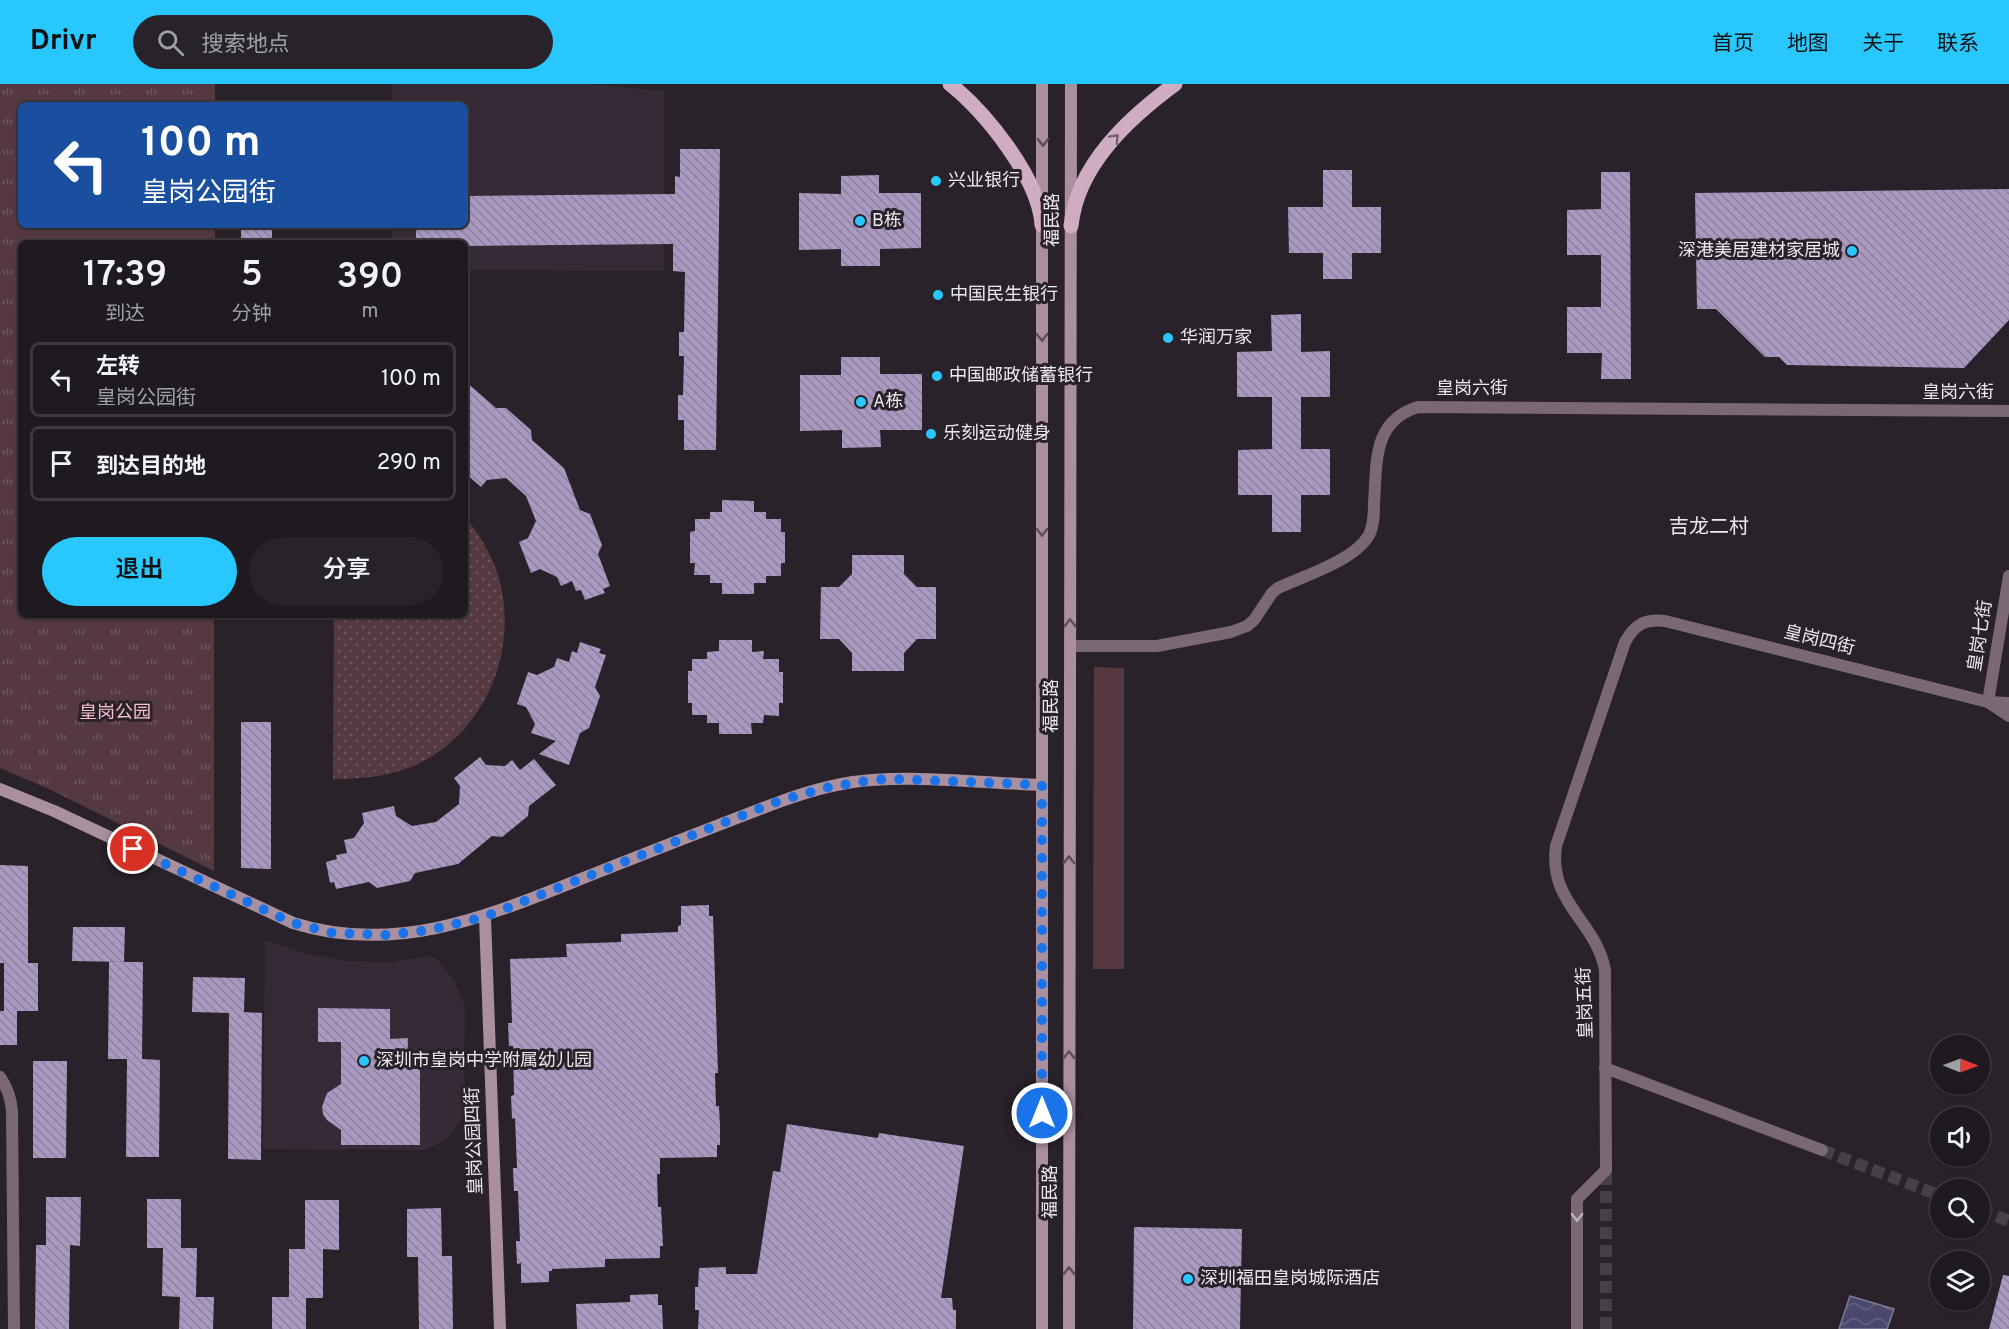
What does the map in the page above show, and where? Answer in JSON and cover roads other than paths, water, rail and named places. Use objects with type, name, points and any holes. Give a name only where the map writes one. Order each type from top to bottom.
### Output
[{"type":"main road","points":[[950,84],[987,121],[1025,174],[1037,201],[1042,225]]},
{"type":"main road","name":"福民路","points":[[1042,84],[1042,1329]]},
{"type":"main road","name":"福民路","points":[[1069,1329],[1071,84]]},
{"type":"main road","points":[[1071,226],[1076,200],[1087,175],[1096,162],[1126,126],[1175,84]]},
{"type":"main road","points":[[0,789],[54,811],[266,911],[312,929],[352,935],[387,935],[430,930],[484,917],[779,801],[825,788],[849,783],[894,779],[1042,785]]},
{"type":"main road","name":"皇岗公园四街","points":[[484,917],[500,1329]]},
{"type":"street","name":"皇岗六街","points":[[1070,646],[1157,646],[1223,634],[1247,626],[1260,614],[1272,593],[1278,588],[1338,561],[1364,541],[1372,526],[1377,462],[1382,436],[1397,416],[1418,407],[2009,411]]},
{"type":"street","name":"皇岗七街","points":[[1988,702],[2009,576]]},
{"type":"street","name":"皇岗四街","points":[[1641,622],[1653,619],[1665,621],[1988,702],[2009,703]]},
{"type":"street","name":"皇岗五街","points":[[1577,1329],[1577,1199],[1606,1170],[1605,970],[1596,944],[1562,892],[1554,858],[1556,846],[1625,642],[1631,630],[1641,622]]},
{"type":"street","name":"皇岗四街","points":[[1988,702],[2009,716]]},
{"type":"street","points":[[1605,1068],[1822,1150]]},
{"type":"street","points":[[0,1077],[7,1087],[12,1112],[14,1329]]},
{"type":"water","points":[[1850,1296],[1894,1309],[1887,1329],[1839,1329]]},
{"type":"tunnel","points":[[1822,1150],[1930,1192]]},
{"type":"tunnel","points":[[1606,1170],[1606,1329]]},
{"type":"tunnel","points":[[1990,1214],[2009,1221]]},
{"type":"place","name":"兴业银行","points":[[936,181]]},
{"type":"place","name":"B栋","points":[[860,221]]},
{"type":"place","name":"深港美居建材家居城","points":[[1852,251]]},
{"type":"place","name":"中国民生银行","points":[[938,295]]},
{"type":"place","name":"华润万家","points":[[1168,338]]},
{"type":"place","name":"中国邮政储蓄银行","points":[[937,376]]},
{"type":"place","name":"A栋","points":[[861,402]]},
{"type":"place","name":"乐刻·运动健身","points":[[931,434]]},
{"type":"place","name":"深圳市皇岗中学附属幼儿园","points":[[364,1061]]},
{"type":"place","name":"深圳福田皇岗城际酒店","points":[[1188,1279]]},
{"type":"district","name":"吉龙二村","points":[[1709,528]]},
{"type":"park label","name":"皇岗公园","points":[[115,713]]}]
